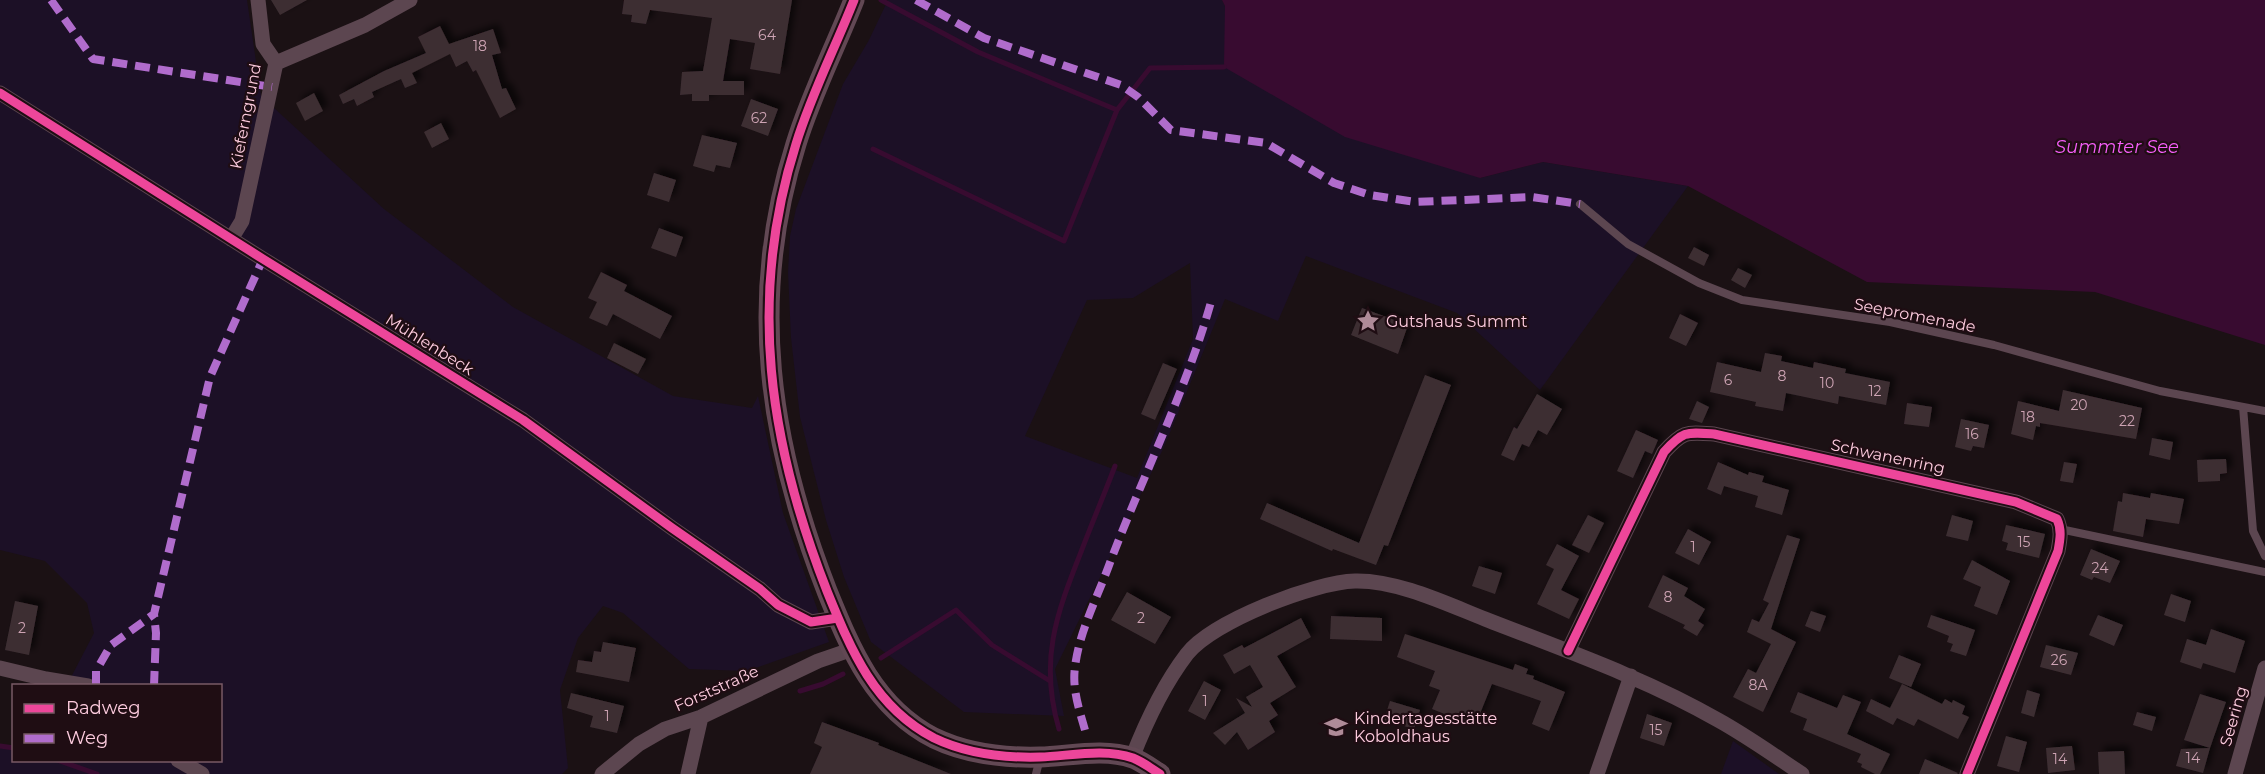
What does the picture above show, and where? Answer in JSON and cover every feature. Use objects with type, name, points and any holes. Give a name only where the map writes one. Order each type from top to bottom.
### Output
[{"type":"main road","points":[[854,0],[806,114],[790,161],[774,236],[767,320],[773,390],[792,486],[816,563],[838,618],[866,676],[880,696],[898,714],[935,738],[969,751],[1001,756],[1038,766],[1097,754],[1132,758],[1160,774]]},
{"type":"street","name":"Kieferngrund","points":[[231,239],[242,222],[276,63],[263,44],[258,0]]},
{"type":"street","points":[[276,63],[365,25],[410,0]]},
{"type":"street","name":"Mühlenbeck","points":[[0,93],[524,420],[760,589],[778,605],[811,622],[838,618]]},
{"type":"street","name":"Schwanenring","points":[[1568,651],[1664,452],[1679,436],[1695,432],[1714,434],[1953,486],[2016,502],[2057,519],[2060,530]]},
{"type":"street","points":[[1967,774],[2058,551],[2060,530]]},
{"type":"street","points":[[1132,758],[1168,683],[1189,652],[1216,631],[1260,609],[1327,584],[1357,581],[1388,585],[1444,603],[1631,676],[1718,720],[1803,774]]},
{"type":"street","name":"Forststraße","points":[[602,774],[639,744],[665,729],[702,717],[818,661],[853,649]]},
{"type":"street","points":[[0,668],[76,684]]},
{"type":"street","name":"Seering","points":[[2235,774],[2265,668]]},
{"type":"street","points":[[1597,774],[1631,676]]},
{"type":"street","points":[[688,774],[702,717]]},
{"type":"street","points":[[181,762],[202,774]]},
{"type":"lane","name":"Seepromenade","points":[[1580,204],[1628,244],[1700,284],[1742,300],[1890,322],[1994,345],[2160,391],[2265,411]]},
{"type":"lane","points":[[2243,407],[2253,531],[2265,556]]},
{"type":"lane","points":[[2060,530],[2265,572]]},
{"type":"shaded area","points":[[0,0],[247,0],[261,96],[384,209],[513,307],[673,396],[752,408],[758,396],[783,513],[829,642],[747,671],[689,669],[623,613],[603,606],[578,638],[560,690],[568,768],[562,774],[0,774],[0,747],[12,750],[12,762],[222,762],[222,684],[68,684],[94,633],[87,603],[45,561],[0,550]]},
{"type":"shaded area","points":[[888,0],[1222,0],[1225,6],[1480,178],[1543,162],[1688,186],[1540,390],[1457,313],[1306,256],[1278,321],[1225,299],[1164,447],[1055,669],[1064,716],[964,712],[871,642],[844,577],[826,520],[800,417],[791,338],[788,272],[790,236],[796,209],[843,84],[869,40]],"holes":[[[1190,263],[1193,339],[1137,478],[1025,436],[1087,300],[1133,298]]]},
{"type":"shaded area","points":[[1733,741],[1779,774],[1721,774]]},
{"type":"water","name":"Summter See","points":[[1222,0],[2265,0],[2265,345],[2095,292],[1867,282],[1688,186],[1543,162],[1480,178],[1345,137],[1224,67],[1225,6]]},
{"type":"building","points":[[271,0],[307,0],[280,15]]},
{"type":"building","points":[[624,0],[792,0],[780,74],[750,69],[755,43],[730,39],[723,81],[744,81],[744,95],[709,95],[709,101],[692,101],[692,94],[680,95],[682,72],[703,71],[712,18],[650,10],[646,24],[631,22],[632,15],[622,14]]},
{"type":"building","points":[[440,26],[449,44],[493,29],[501,53],[492,55],[502,89],[506,88],[516,109],[500,118],[476,70],[473,72],[467,61],[456,67],[450,54],[412,73],[417,83],[405,88],[401,79],[372,92],[374,97],[357,106],[354,99],[343,104],[339,95],[384,71],[426,53],[418,37]]},
{"type":"building","points":[[314,93],[323,111],[305,121],[296,103]]},
{"type":"building","points":[[751,99],[778,109],[768,136],[741,126]]},
{"type":"building","points":[[441,123],[449,139],[432,148],[424,132]]},
{"type":"building","points":[[702,135],[737,143],[730,168],[716,165],[714,172],[693,166]]},
{"type":"building","points":[[654,173],[676,180],[669,202],[647,195]]},
{"type":"building","points":[[659,228],[683,237],[676,257],[651,248]]},
{"type":"building","points":[[1694,247],[1709,255],[1704,266],[1688,258]]},
{"type":"building","points":[[1738,268],[1752,275],[1745,288],[1731,280]]},
{"type":"building","points":[[601,272],[627,285],[624,291],[672,316],[660,339],[613,314],[607,326],[589,318],[597,302],[588,298]]},
{"type":"building","points":[[1362,308],[1408,325],[1398,354],[1351,335]]},
{"type":"building","points":[[1680,314],[1698,323],[1686,346],[1669,338]]},
{"type":"building","points":[[614,343],[646,359],[638,374],[607,358]]},
{"type":"building","points":[[1765,353],[1782,356],[1781,361],[1813,368],[1814,362],[1846,369],[1845,373],[1890,382],[1886,405],[1839,396],[1838,404],[1786,393],[1783,411],[1755,406],[1756,402],[1710,392],[1717,362],[1761,372]]},
{"type":"building","points":[[1163,363],[1177,369],[1155,420],[1141,414]]},
{"type":"building","points":[[1425,375],[1451,385],[1388,546],[1384,545],[1376,565],[1333,549],[1332,551],[1260,519],[1267,503],[1359,543]]},
{"type":"building","points":[[2063,390],[2142,408],[2136,439],[2040,423],[2040,427],[2036,426],[2033,440],[2011,434],[2018,401],[2059,411]]},
{"type":"building","points":[[1537,394],[1562,409],[1547,435],[1538,430],[1529,447],[1522,444],[1514,461],[1501,455],[1514,427],[1517,429]]},
{"type":"building","points":[[1697,401],[1709,407],[1702,423],[1689,419]]},
{"type":"building","points":[[1907,403],[1932,407],[1929,427],[1904,424]]},
{"type":"building","points":[[1961,419],[1989,425],[1984,448],[1973,446],[1971,451],[1955,447]]},
{"type":"building","points":[[1636,430],[1658,440],[1652,454],[1645,451],[1633,478],[1617,471]]},
{"type":"building","points":[[2152,438],[2173,442],[2170,460],[2149,455]]},
{"type":"building","points":[[2226,459],[2227,473],[2220,474],[2220,481],[2198,482],[2197,460]]},
{"type":"building","points":[[1718,462],[1748,475],[1749,472],[1764,476],[1762,482],[1789,490],[1782,515],[1755,507],[1758,496],[1724,486],[1721,495],[1707,489]]},
{"type":"building","points":[[2064,462],[2077,464],[2073,483],[2060,481]]},
{"type":"building","points":[[2123,493],[2150,498],[2151,493],[2184,499],[2179,524],[2146,519],[2143,537],[2113,531],[2118,501],[2122,502]]},
{"type":"building","points":[[1588,515],[1604,523],[1589,553],[1572,545]]},
{"type":"building","points":[[1952,515],[1973,521],[1968,541],[1946,536]]},
{"type":"building","points":[[2006,525],[2045,534],[2039,558],[2006,550],[2008,543],[2002,541]]},
{"type":"building","points":[[1688,529],[1711,542],[1699,565],[1675,553]]},
{"type":"building","points":[[1787,535],[1800,539],[1771,629],[1796,642],[1763,712],[1733,697],[1748,669],[1756,673],[1771,644],[1747,632],[1752,619],[1759,622],[1769,603],[1763,600]]},
{"type":"building","points":[[1557,544],[1579,556],[1561,590],[1579,599],[1569,619],[1537,604],[1554,569],[1546,565]]},
{"type":"building","points":[[2091,549],[2120,561],[2110,583],[2080,575]]},
{"type":"building","points":[[1972,560],[2010,581],[1997,615],[1974,606],[1981,587],[1963,579]]},
{"type":"building","points":[[1479,566],[1502,573],[1495,594],[1472,586]]},
{"type":"building","points":[[1663,575],[1688,588],[1684,596],[1705,609],[1698,621],[1704,625],[1697,636],[1683,628],[1685,625],[1648,607]]},
{"type":"building","points":[[1127,592],[1171,617],[1155,644],[1111,620]]},
{"type":"building","points":[[2171,594],[2191,601],[2185,622],[2164,615]]},
{"type":"building","points":[[15,601],[38,606],[29,655],[5,650]]},
{"type":"building","points":[[1811,611],[1826,616],[1820,632],[1805,626]]},
{"type":"building","points":[[1931,615],[1975,630],[1966,656],[1950,651],[1953,644],[1947,642],[1949,636],[1927,627]]},
{"type":"building","points":[[2098,615],[2123,625],[2114,646],[2089,635]]},
{"type":"building","points":[[1331,616],[1382,618],[1382,641],[1330,639]]},
{"type":"building","points":[[1301,618],[1311,637],[1277,656],[1296,687],[1270,703],[1278,715],[1269,721],[1275,732],[1248,750],[1237,732],[1225,745],[1213,733],[1245,713],[1236,698],[1252,707],[1246,697],[1263,687],[1250,665],[1234,674],[1223,655],[1242,645],[1244,648]]},
{"type":"building","points":[[2211,629],[2245,641],[2235,673],[2203,663],[2201,669],[2180,662],[2187,639],[2206,645]]},
{"type":"building","points":[[1405,634],[1513,670],[1515,664],[1528,669],[1526,674],[1534,676],[1533,679],[1565,692],[1549,731],[1532,724],[1541,701],[1492,684],[1475,726],[1432,709],[1440,690],[1429,686],[1435,671],[1397,657]]},
{"type":"building","points":[[603,642],[636,648],[629,682],[576,672],[578,660],[592,662],[594,651],[601,652]]},
{"type":"building","points":[[2046,645],[2078,653],[2071,675],[2040,667]]},
{"type":"building","points":[[1899,655],[1921,664],[1911,687],[1889,678]]},
{"type":"building","points":[[1204,681],[1221,690],[1205,720],[1188,711]]},
{"type":"building","points":[[1902,684],[1942,704],[1945,699],[1965,706],[1962,714],[1969,717],[1958,739],[1918,719],[1914,726],[1897,718],[1893,725],[1866,711],[1871,699],[1890,708]]},
{"type":"building","points":[[2027,690],[2040,694],[2034,717],[2021,713]]},
{"type":"building","points":[[1798,692],[1837,708],[1843,695],[1861,702],[1847,734],[1890,754],[1880,774],[1861,767],[1862,764],[1857,762],[1861,754],[1803,730],[1807,719],[1790,712]]},
{"type":"building","points":[[571,693],[624,706],[617,733],[590,727],[593,716],[567,708]]},
{"type":"building","points":[[2200,694],[2226,702],[2210,748],[2184,740]]},
{"type":"building","points":[[1390,701],[1420,710],[1414,729],[1384,720]]},
{"type":"building","points":[[2137,712],[2156,717],[2152,731],[2133,725]]},
{"type":"building","points":[[1647,714],[1672,723],[1664,746],[1640,738]]},
{"type":"building","points":[[822,722],[879,743],[878,745],[951,774],[810,774],[822,747],[814,743]]},
{"type":"building","points":[[2006,736],[2027,742],[2019,772],[1997,766]]},
{"type":"building","points":[[2072,746],[2075,770],[2048,773],[2046,748]]},
{"type":"building","points":[[2210,748],[2203,773],[2176,766],[2181,749]]},
{"type":"building","points":[[2124,751],[2125,774],[2099,774],[2098,752]]},
{"type":"building","points":[[1925,759],[1958,773],[1919,774]]},
{"type":"waterway","points":[[881,0],[978,52],[1117,110],[1150,68],[1224,67]]},
{"type":"waterway","points":[[873,149],[1064,241],[1117,110]]},
{"type":"waterway","points":[[1059,729],[1050,682],[1053,639],[1064,597],[1115,466]]},
{"type":"waterway","points":[[881,658],[956,610],[992,645],[1050,681]]},
{"type":"waterway","points":[[800,691],[823,684],[843,674]]},
{"type":"waterway","points":[[0,746],[12,748]]},
{"type":"waterway","points":[[63,762],[97,774]]},
{"type":"marked path","points":[[51,0],[93,59],[272,87]]},
{"type":"marked path","points":[[916,0],[984,38],[1121,85],[1138,97],[1171,130],[1266,143],[1334,183],[1370,195],[1415,202],[1532,197],[1580,204]]},
{"type":"marked path","points":[[96,684],[96,671],[111,645],[154,614],[210,377],[263,259]]},
{"type":"marked path","points":[[1085,730],[1074,683],[1080,642],[1088,617],[1189,370],[1211,302]]},
{"type":"marked path","points":[[154,614],[156,633],[154,684]]},
{"type":"cycle path","points":[[854,0],[796,144],[781,202],[772,258],[769,315],[771,370],[779,425],[791,481],[807,536],[827,591],[845,634],[867,675],[880,693],[895,710],[934,738],[959,748],[999,756],[1040,757],[1110,753],[1133,758],[1160,774]]},
{"type":"cycle path","points":[[0,93],[523,420],[760,589],[778,605],[811,622],[838,618]]},
{"type":"cycle path","points":[[1568,651],[1664,452],[1686,434],[1714,434],[2016,502],[2057,519],[2060,531],[2059,547],[1967,774]]},
{"type":"place","name":"Gutshaus Summt","points":[[1368,321]]},
{"type":"place","name":"Kindertagesstätte Koboldhaus","points":[[1336,727]]}]
